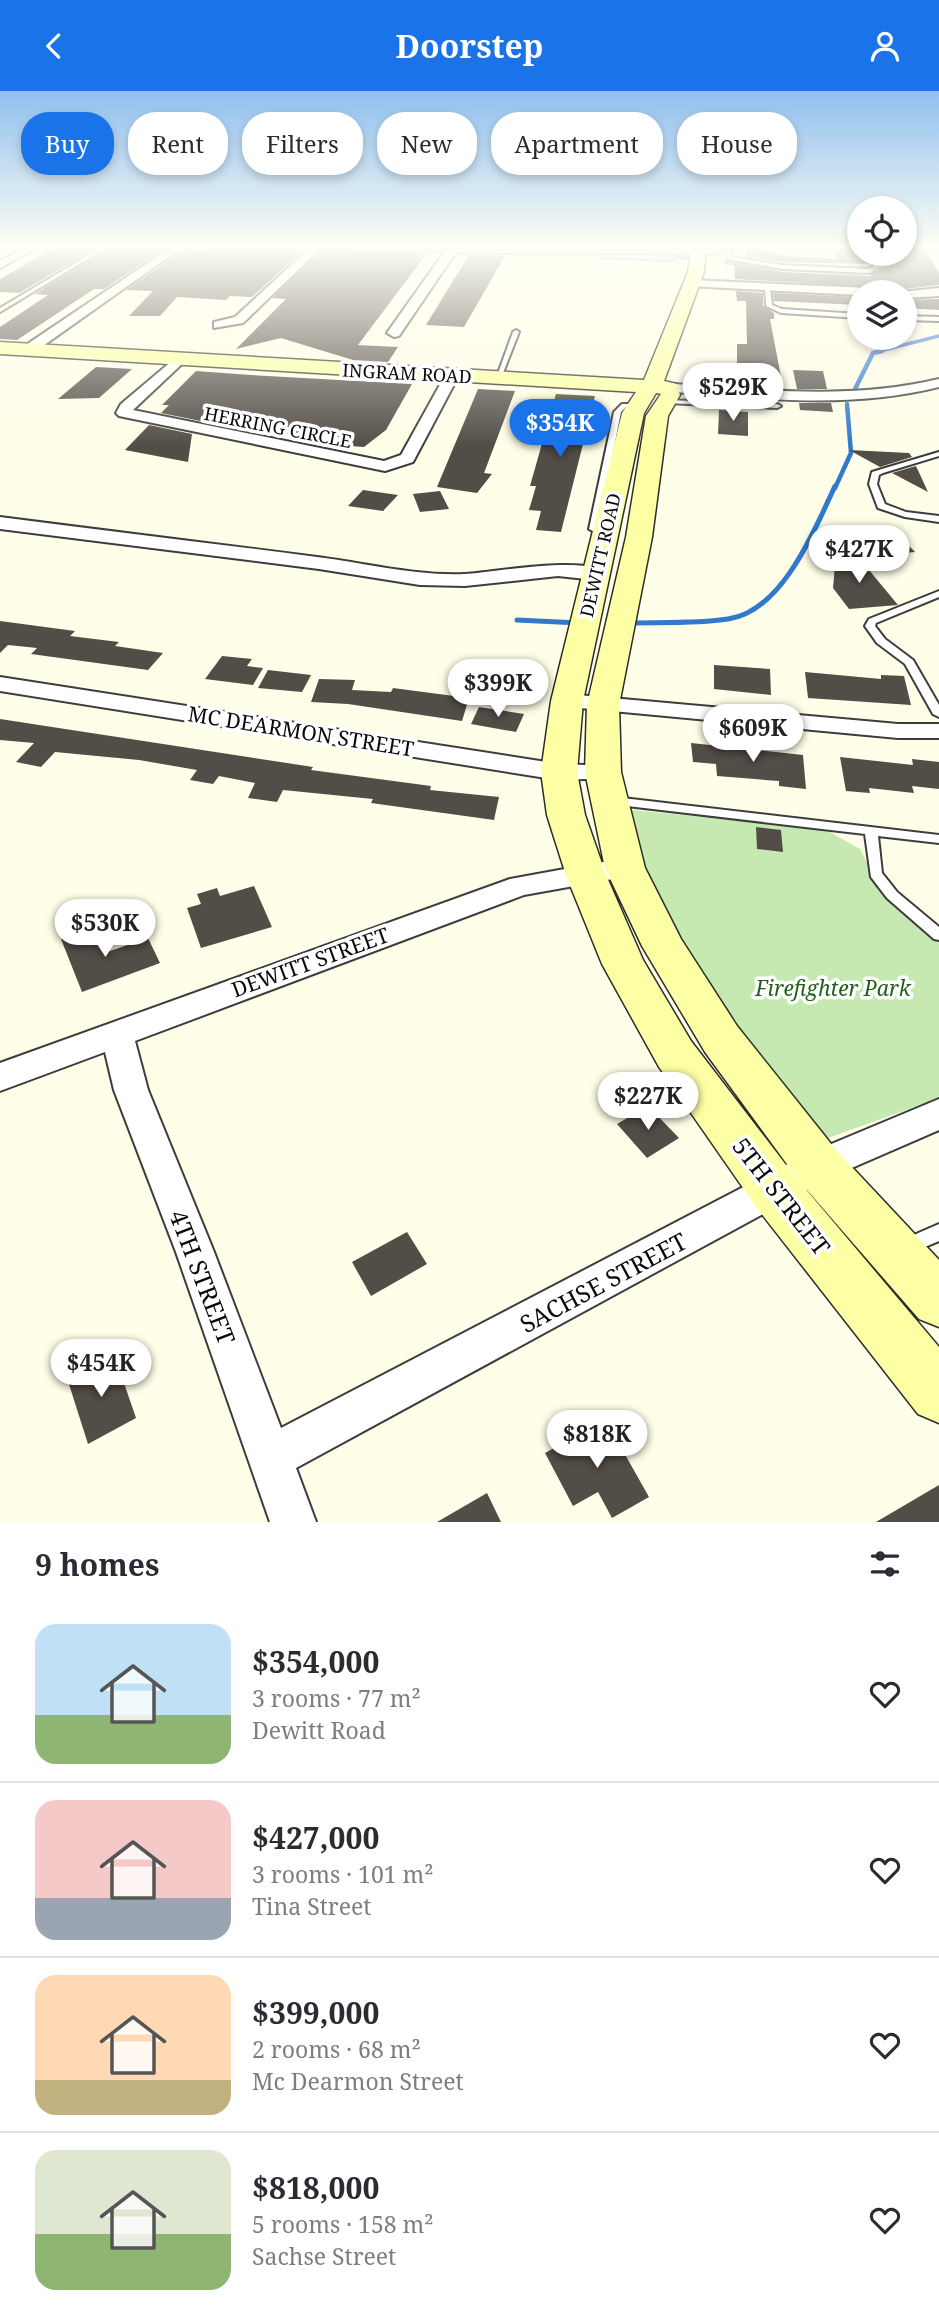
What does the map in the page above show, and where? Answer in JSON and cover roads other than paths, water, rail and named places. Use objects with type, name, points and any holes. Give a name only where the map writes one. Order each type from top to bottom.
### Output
[{"type":"main road","name":"DEWITT ROAD","points":[[606,871],[566,815],[559,772],[567,701],[599,635],[627,588],[639,537],[658,398],[683,313]]},
{"type":"main road","name":"INGRAM ROAD","points":[[0,348],[498,378],[658,398]]},
{"type":"main road","name":"DEWITT ROAD","points":[[606,871],[607,786],[599,635],[593,585],[633,414],[658,398],[684,365]]},
{"type":"main road","points":[[604,534],[639,537]]},
{"type":"main road","points":[[593,585],[627,588]]},
{"type":"main road","name":"5TH STREET","points":[[606,871],[623,964],[676,1054],[797,1179],[939,1393]]},
{"type":"main road","name":"5TH STREET","points":[[797,1179],[917,1242],[939,1300]]},
{"type":"street","points":[[28,350],[82,313]]},
{"type":"street","points":[[219,324],[239,320],[247,313]]},
{"type":"street","points":[[394,333],[408,313]]},
{"type":"street","name":"HERRING CIRCLE","points":[[179,359],[126,407],[124,413],[385,466],[407,458],[452,375]]},
{"type":"street","name":"INGRAM ROAD","points":[[658,398],[854,397],[903,392],[939,383]]},
{"type":"street","points":[[0,523],[319,563],[420,579],[465,580],[558,570],[593,585]]},
{"type":"street","name":"MC DEARMON STREET","points":[[0,684],[559,772],[607,786]]},
{"type":"street","points":[[567,701],[884,730],[939,731]]},
{"type":"street","name":"DEWITT STREET","points":[[0,1077],[520,886],[606,871]]},
{"type":"street","name":"4TH STREET","points":[[117,1032],[131,1090],[195,1252],[293,1522]]},
{"type":"street","name":"SACHSE STREET","points":[[270,1458],[797,1179],[939,1114]]},
{"type":"lane","points":[[808,313],[847,315]]},
{"type":"lane","points":[[917,318],[939,319]]},
{"type":"lane","points":[[498,378],[516,333]]},
{"type":"lane","points":[[658,398],[777,406]]},
{"type":"lane","points":[[939,454],[880,471],[875,474],[873,484],[881,506],[905,514],[939,519]]},
{"type":"lane","points":[[939,594],[872,621],[870,626],[872,633],[909,662],[939,714]]},
{"type":"lane","points":[[607,786],[871,831],[939,839]]},
{"type":"lane","points":[[871,831],[876,874],[892,895],[939,935]]},
{"type":"waterway","points":[[876,352],[939,336]]},
{"type":"waterway","points":[[854,391],[873,353],[882,351]]},
{"type":"waterway","points":[[835,488],[851,453],[847,404]]},
{"type":"waterway","points":[[626,623],[716,621],[747,613],[765,601],[794,566],[835,486]]},
{"type":"waterway","points":[[517,620],[579,623]]},
{"type":"park label","name":"Firefighter Park","points":[[833,988]]}]
